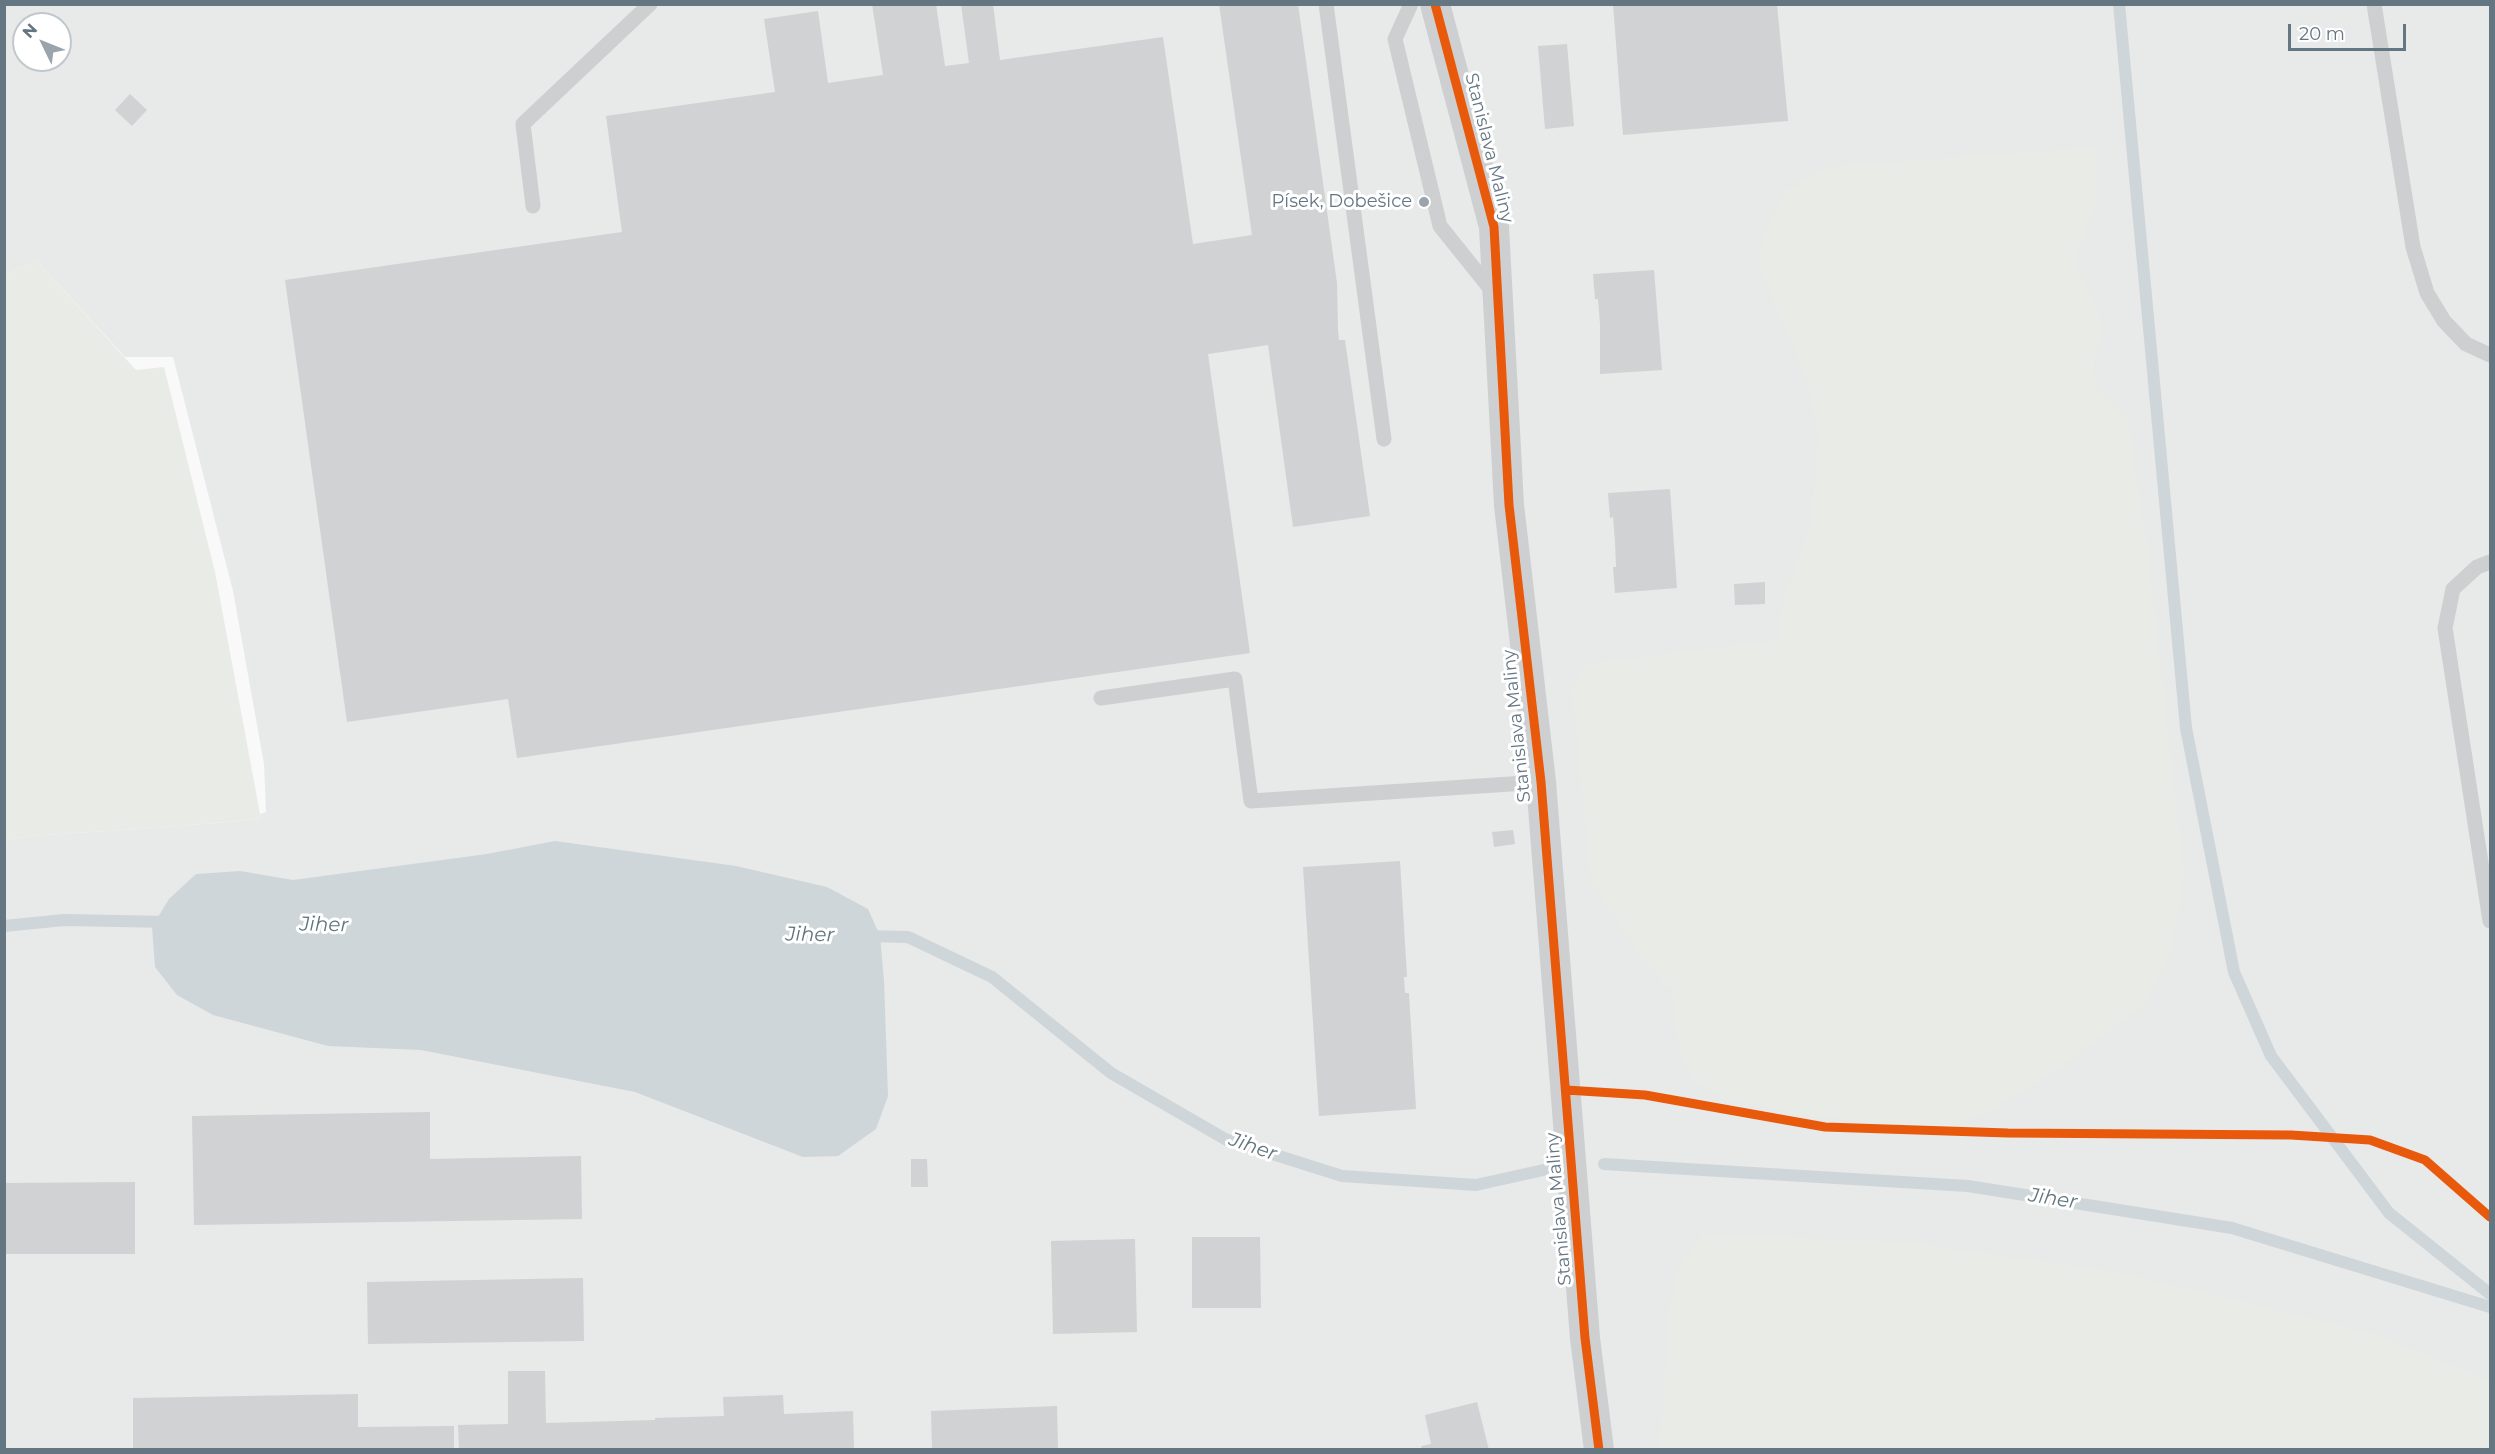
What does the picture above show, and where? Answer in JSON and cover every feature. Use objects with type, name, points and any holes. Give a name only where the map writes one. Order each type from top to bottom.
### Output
[{"type":"street","name":"Stanislava Maliny","points":[[1435,4],[1494,228],[1509,505],[1541,782],[1585,1338],[1599,1449]]},
{"type":"lane","points":[[533,206],[523,124],[650,4]]},
{"type":"lane","points":[[1326,4],[1384,439]]},
{"type":"lane","points":[[1411,4],[1395,39],[1440,226],[1498,297]]},
{"type":"lane","points":[[2374,4],[2413,247],[2427,293],[2444,321],[2466,344],[2490,355]]},
{"type":"lane","points":[[2490,562],[2477,567],[2452,589],[2445,628],[2490,921]]},
{"type":"lane","points":[[1101,698],[1235,679],[1251,801],[1541,782]]},
{"type":"shaded area","points":[[5,5],[2490,5],[2490,1449],[5,1449],[5,842],[26,836],[261,819],[260,814],[266,812],[264,764],[233,591],[173,357],[125,357],[37,261],[5,275]]},
{"type":"shaded area","points":[[2098,147],[2096,204],[2075,258],[2103,327],[2094,362],[2096,385],[2127,418],[2148,552],[2184,876],[2170,958],[2144,1004],[2067,1063],[1994,1109],[1946,1129],[1803,1116],[1718,1096],[1693,1079],[1681,1059],[1672,992],[1643,960],[1591,882],[1572,687],[1587,664],[1777,640],[1785,594],[1811,526],[1818,436],[1807,380],[1758,263],[1764,231],[1786,191],[1827,167]]},
{"type":"shaded area","points":[[37,261],[136,370],[164,367],[215,572],[261,819],[26,836],[5,842],[5,275]]},
{"type":"shaded area","points":[[1703,1233],[1911,1243],[2112,1271],[2369,1332],[2490,1381],[2490,1449],[1660,1449],[1669,1311],[1678,1268]]},
{"type":"water","points":[[555,841],[736,866],[827,887],[868,909],[880,936],[884,981],[888,1096],[876,1129],[838,1156],[803,1157],[635,1092],[421,1050],[328,1046],[213,1015],[177,995],[155,967],[152,927],[169,899],[196,874],[240,871],[293,880],[487,854]]},
{"type":"building","points":[[872,4],[936,4],[945,66],[969,63],[961,4],[993,4],[1000,60],[1163,37],[1193,244],[1252,235],[1219,4],[1298,4],[1337,283],[1339,340],[1345,340],[1370,516],[1293,527],[1268,345],[1208,354],[1250,653],[517,758],[508,699],[347,722],[285,280],[622,232],[606,116],[775,92],[764,19],[818,11],[828,83],[883,75]]},
{"type":"building","points":[[1613,4],[1777,4],[1788,121],[1623,135]]},
{"type":"building","points":[[1567,44],[1574,126],[1545,129],[1538,46]]},
{"type":"building","points":[[130,94],[147,110],[132,126],[115,110]]},
{"type":"building","points":[[1654,270],[1662,370],[1600,374],[1600,324],[1593,274]]},
{"type":"building","points":[[1670,489],[1677,588],[1615,593],[1613,567],[1616,567],[1615,542],[1608,493]]},
{"type":"building","points":[[1765,582],[1765,604],[1735,605],[1734,584]]},
{"type":"building","points":[[1513,830],[1515,844],[1494,847],[1492,832]]},
{"type":"building","points":[[1400,861],[1407,977],[1404,977],[1405,993],[1409,993],[1416,1109],[1319,1116],[1303,867]]},
{"type":"building","points":[[430,1112],[430,1159],[581,1156],[582,1219],[194,1225],[192,1116]]},
{"type":"building","points":[[911,1159],[927,1159],[928,1187],[911,1187]]},
{"type":"building","points":[[135,1182],[135,1254],[4,1254],[4,1183]]},
{"type":"building","points":[[1192,1237],[1260,1237],[1261,1308],[1192,1308]]},
{"type":"building","points":[[1135,1239],[1137,1332],[1053,1334],[1051,1241]]},
{"type":"building","points":[[583,1278],[584,1341],[368,1344],[367,1282]]},
{"type":"building","points":[[508,1371],[545,1371],[546,1423],[724,1416],[723,1397],[783,1395],[784,1414],[853,1411],[854,1450],[459,1450],[458,1425],[508,1424]]},
{"type":"building","points":[[358,1394],[358,1427],[454,1426],[454,1450],[133,1450],[133,1398]]},
{"type":"building","points":[[1477,1402],[1489,1450],[1422,1450],[1421,1446],[1431,1444],[1425,1415]]},
{"type":"building","points":[[1057,1406],[1058,1450],[932,1450],[931,1411]]},
{"type":"waterway","points":[[2119,4],[2186,728],[2234,972],[2271,1056],[2389,1213],[2490,1294]]},
{"type":"waterway","name":"Jiher","points":[[4,926],[64,920],[171,922]]},
{"type":"waterway","name":"Jiher","points":[[866,936],[908,937],[992,977],[1111,1073],[1225,1139],[1342,1176],[1476,1185],[1548,1169]]},
{"type":"waterway","name":"Jiher","points":[[1604,1164],[1968,1186],[2232,1228],[2490,1307]]},
{"type":"cycle path","points":[[1435,4],[1494,227],[1509,505],[1541,782],[1585,1338],[1599,1450]]},
{"type":"cycle path","points":[[1566,1090],[1645,1095],[1825,1127],[2008,1133],[2291,1135],[2370,1140],[2425,1160],[2490,1217]]},
{"type":"place","name":"Písek, Dobešice","points":[[1424,202]]}]
